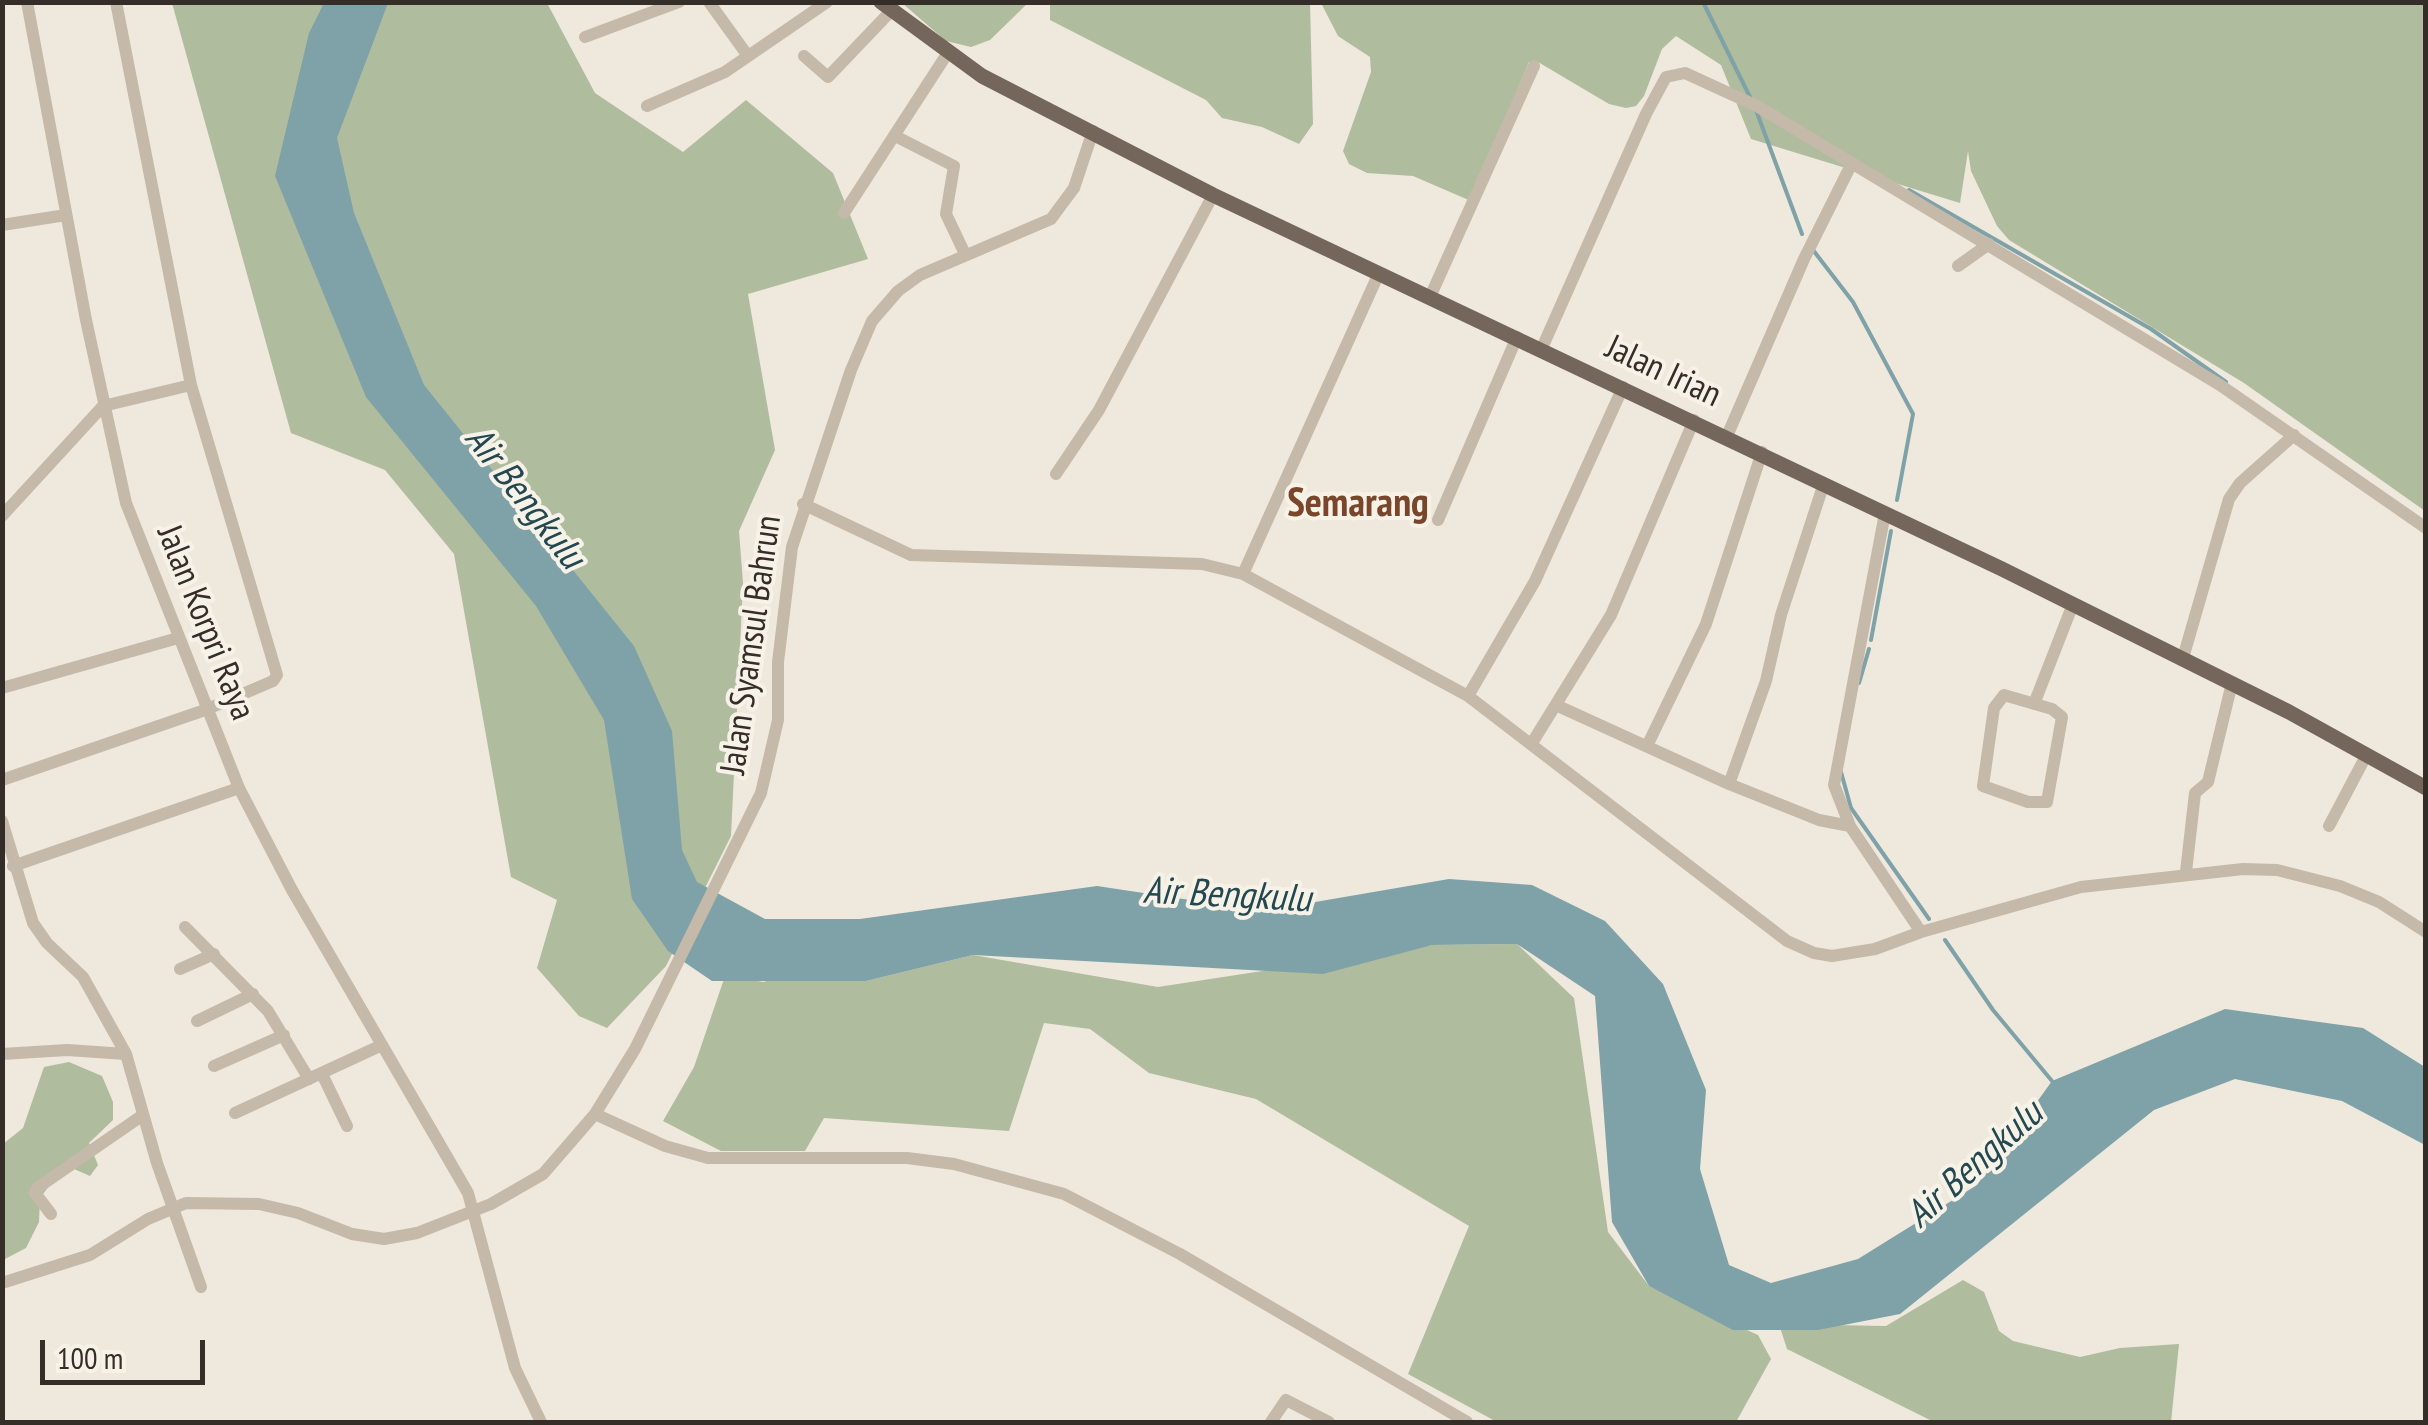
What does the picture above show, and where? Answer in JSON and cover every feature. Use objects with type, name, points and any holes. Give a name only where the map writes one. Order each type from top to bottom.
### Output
[{"type":"main road","name":"Jalan Irian","points":[[886,7],[947,54],[1213,195],[1762,452],[2073,604],[2232,683],[2426,788]]},
{"type":"street","name":"Jalan Korpri Raya","points":[[27,2],[66,215],[126,503],[239,788],[460,1178],[480,1228],[515,1368],[540,1422]]},
{"type":"street","points":[[2,780],[206,710],[270,682],[276,675],[191,384],[116,2]]},
{"type":"street","points":[[622,2],[632,16]]},
{"type":"street","points":[[586,37],[632,16],[678,2]]},
{"type":"street","points":[[708,2],[748,56]]},
{"type":"street","points":[[647,106],[725,72],[826,2]]},
{"type":"street","points":[[804,56],[828,77],[886,7]]},
{"type":"street","points":[[844,213],[897,137],[947,54]]},
{"type":"street","points":[[1430,297],[1534,66]]},
{"type":"street","points":[[1542,348],[1627,154],[1666,77],[1677,72],[1693,75],[1753,104],[1988,244],[2294,435],[2426,528]]},
{"type":"street","name":"Jalan Syamsul Bahrun","points":[[595,1114],[677,970],[751,817],[774,750],[785,590],[804,504],[872,321],[898,291],[920,274],[1050,220],[1074,188],[1093,131]]},
{"type":"street","points":[[897,137],[954,166],[946,214],[965,254]]},
{"type":"street","points":[[1727,436],[1804,258],[1852,164]]},
{"type":"street","points":[[1056,474],[1100,410],[1213,195]]},
{"type":"street","points":[[2,225],[66,215]]},
{"type":"street","points":[[1958,266],[1988,244]]},
{"type":"street","points":[[1243,574],[1379,273]]},
{"type":"street","points":[[1438,520],[1517,337]]},
{"type":"street","points":[[2,516],[104,406],[191,384]]},
{"type":"street","points":[[1468,696],[1535,581],[1623,387]]},
{"type":"street","points":[[1532,744],[1611,616],[1694,420]]},
{"type":"street","points":[[2183,658],[2229,499],[2240,483],[2294,435]]},
{"type":"street","points":[[1646,746],[1706,624],[1762,452]]},
{"type":"street","points":[[1728,784],[1766,681],[1782,615],[1824,483]]},
{"type":"street","points":[[804,504],[911,555],[1202,564],[1243,574],[1468,696],[1798,948],[1832,956],[1853,954],[2081,887],[2186,872],[2242,869],[2308,876],[2380,902],[2426,932]]},
{"type":"street","points":[[1885,513],[1856,676],[1835,763],[1834,785],[1850,826],[1921,932]]},
{"type":"street","points":[[2034,704],[2073,604]]},
{"type":"street","points":[[2,688],[178,638]]},
{"type":"street","points":[[2186,872],[2195,793],[2208,782],[2232,683]]},
{"type":"street","points":[[1999,697],[2034,704],[2056,711],[2063,720],[2049,799],[2044,803],[1990,792],[1982,782],[1999,697]]},
{"type":"street","points":[[1558,706],[1728,784],[1818,820],[1850,826]]},
{"type":"street","points":[[2329,826],[2366,754]]},
{"type":"street","points":[[13,866],[239,788]]},
{"type":"street","points":[[2,821],[13,866],[37,931],[83,977],[126,1054],[172,1207],[201,1287]]},
{"type":"street","points":[[185,926],[254,994],[347,1126]]},
{"type":"street","points":[[180,970],[214,954]]},
{"type":"street","points":[[197,1021],[254,994]]},
{"type":"street","points":[[214,1066],[284,1035]]},
{"type":"street","points":[[235,1113],[382,1045]]},
{"type":"street","points":[[2,1054],[67,1050],[126,1054]]},
{"type":"street","points":[[51,1214],[35,1193],[37,1188],[143,1114]]},
{"type":"street","points":[[2,1283],[90,1255],[172,1207],[201,1202],[259,1204],[298,1213],[352,1234],[384,1240],[416,1233],[532,1183],[595,1114],[666,1146],[708,1158],[907,1158],[990,1172],[1064,1194],[1180,1254],[1466,1422]]},
{"type":"street","points":[[1271,1422],[1286,1400],[1329,1422]]},
{"type":"green space","points":[[172,3],[547,3],[595,93],[683,152],[746,100],[833,173],[868,259],[748,294],[775,450],[739,531],[743,583],[731,836],[666,966],[607,1028],[579,1016],[537,968],[557,900],[511,877],[454,554],[385,470],[291,433]]},
{"type":"green space","points":[[902,3],[1028,3],[990,40],[971,47],[946,41]]},
{"type":"green space","points":[[1050,3],[1310,3],[1313,124],[1299,144],[1262,127],[1222,118],[1206,100],[1050,20]]},
{"type":"green space","points":[[1321,3],[2425,3],[2425,511],[2244,383],[2009,240],[1997,226],[1971,171],[1968,151],[1960,203],[1751,139],[1721,65],[1676,36],[1662,49],[1644,96],[1636,106],[1626,108],[1609,104],[1538,62],[1529,62],[1471,201],[1413,176],[1367,173],[1349,164],[1343,151],[1371,72],[1370,57],[1338,36]]},
{"type":"green space","points":[[1517,944],[1574,998],[1608,1232],[1649,1286],[1758,1335],[1771,1359],[1736,1422],[1497,1422],[1408,1374],[1469,1226],[1256,1099],[1149,1073],[1090,1029],[1044,1023],[1009,1131],[824,1118],[805,1151],[721,1151],[663,1121],[694,1067],[725,976],[764,982],[808,961],[866,981],[973,955],[1158,987],[1432,945]]},
{"type":"green space","points":[[69,1062],[102,1076],[113,1102],[113,1120],[89,1143],[98,1165],[90,1176],[65,1165],[40,1198],[39,1222],[26,1248],[3,1260],[3,1144],[23,1128],[44,1067]]},
{"type":"green space","points":[[1963,1280],[1984,1292],[1999,1331],[2013,1341],[2080,1357],[2120,1348],[2179,1344],[2171,1422],[1934,1422],[1787,1349],[1779,1324],[1886,1326]]},
{"type":"water","points":[[324,3],[388,3],[337,138],[354,213],[424,385],[634,646],[672,731],[682,850],[697,882],[765,919],[860,919],[1097,886],[1263,911],[1449,879],[1532,885],[1605,921],[1663,984],[1706,1090],[1700,1169],[1729,1265],[1771,1283],[1858,1259],[1977,1185],[2052,1081],[2225,1009],[2363,1028],[2425,1067],[2425,1145],[2342,1101],[2235,1079],[2154,1110],[1900,1314],[1818,1330],[1733,1330],[1649,1286],[1612,1222],[1595,996],[1517,944],[1432,945],[1323,974],[973,955],[866,981],[712,981],[668,951],[632,899],[604,720],[536,606],[366,397],[275,176],[309,33]]},
{"type":"waterway","points":[[1703,2],[1750,97]]},
{"type":"waterway","points":[[1756,110],[1802,234]]},
{"type":"waterway","points":[[1909,190],[2151,329],[2226,382]]},
{"type":"waterway","points":[[1813,250],[1853,302],[1913,414],[1897,500]]},
{"type":"waterway","points":[[1871,640],[1891,531]]},
{"type":"waterway","points":[[1859,683],[1869,649]]},
{"type":"waterway","points":[[1841,772],[1851,808],[1929,919]]},
{"type":"waterway","points":[[1945,940],[1993,1010],[2052,1081]]},
{"type":"district","name":"Semarang","points":[[1358,505]]},
{"type":"water label","name":"Air Bengkulu","points":[[524,498]]},
{"type":"water label","name":"Air Bengkulu","points":[[1227,896]]},
{"type":"water label","name":"Air Bengkulu","points":[[1975,1165]]}]
